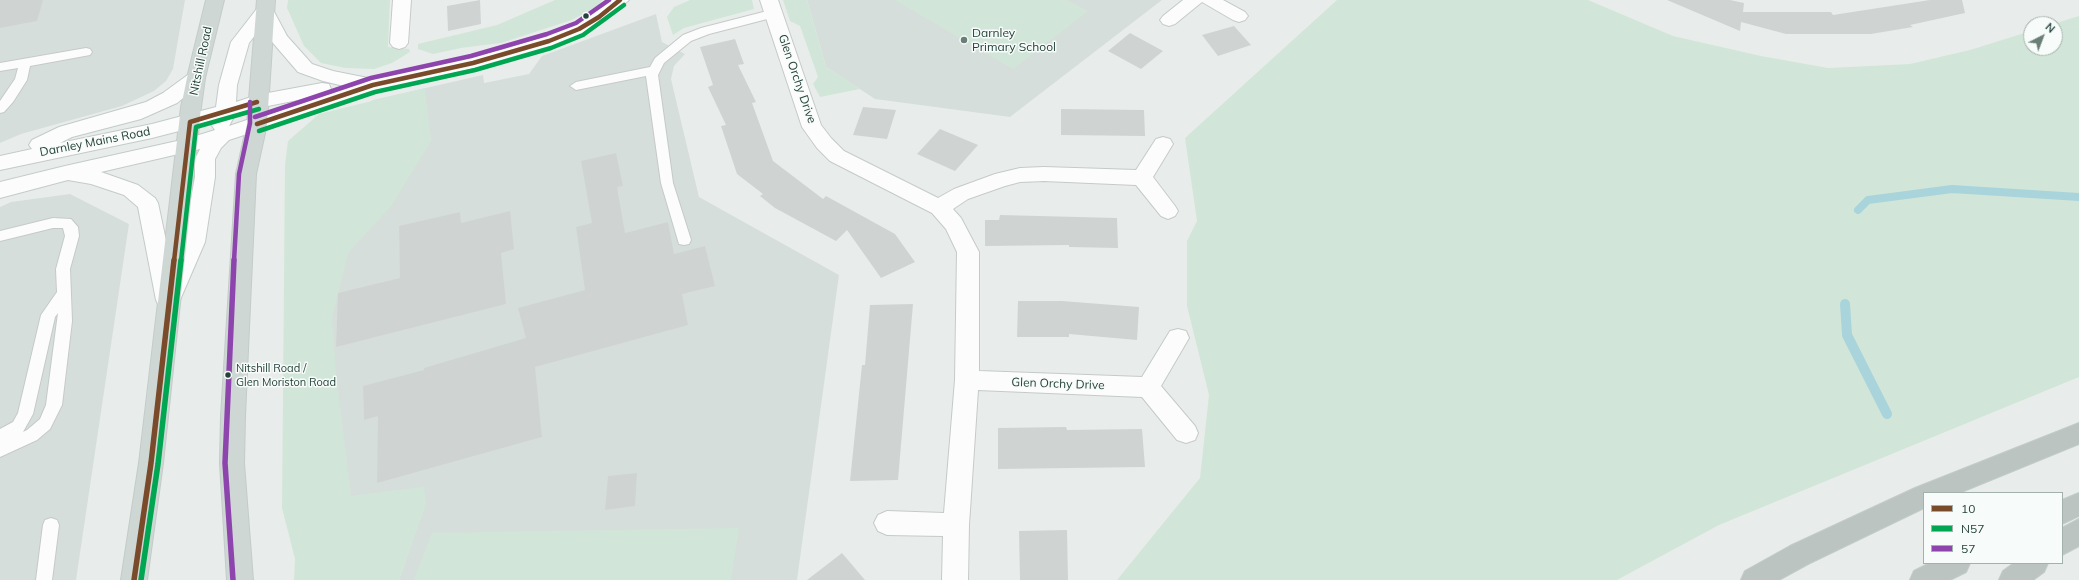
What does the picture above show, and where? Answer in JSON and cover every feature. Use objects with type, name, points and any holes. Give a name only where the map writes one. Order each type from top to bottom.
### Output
[{"type":"highway","points":[[1933,492],[2079,433]]},
{"type":"highway","points":[[1754,580],[1799,555],[1923,496]]},
{"type":"highway","points":[[2063,512],[2079,504]]},
{"type":"highway","points":[[2063,543],[2079,531]]},
{"type":"highway","points":[[1923,580],[1955,564]]},
{"type":"highway","points":[[2012,580],[2034,564]]},
{"type":"main road","name":"Nitshill Road","points":[[134,580],[151,463],[168,303],[196,78],[215,0]]},
{"type":"main road","points":[[240,580],[232,462],[234,416],[246,174],[257,124],[257,102],[265,5]]},
{"type":"street","points":[[399,43],[402,0]]},
{"type":"street","points":[[188,146],[373,85],[473,63],[549,41],[592,21],[620,0]]},
{"type":"street","points":[[1169,20],[1194,0]]},
{"type":"street","points":[[1209,0],[1239,16]]},
{"type":"street","points":[[265,5],[279,39],[305,68],[335,79],[373,85]]},
{"type":"street","points":[[188,146],[217,126],[225,116],[228,85],[240,42],[265,5]]},
{"type":"street","name":"Glen Orchy Drive","points":[[772,6],[804,106],[812,127],[824,143],[836,156],[939,208],[954,224],[968,252],[968,380],[956,525],[955,580]]},
{"type":"street","points":[[4,161],[66,132],[134,114],[153,107],[170,98],[196,78]]},
{"type":"street","points":[[190,122],[257,102],[320,89],[373,85]]},
{"type":"street","points":[[168,303],[194,242],[205,177],[205,159],[214,144],[222,135],[257,102]]},
{"type":"street","name":"Darnley Mains Road","points":[[4,161],[190,122]]},
{"type":"street","points":[[1142,178],[1163,144]]},
{"type":"street","name":"Darnley Mains Road","points":[[0,190],[65,173],[188,146]]},
{"type":"street","points":[[65,173],[92,177],[112,183],[131,190],[148,203],[168,303]]},
{"type":"street","points":[[939,208],[961,194],[1002,179],[1020,175],[1044,174],[1142,178],[1168,211]]},
{"type":"street","points":[[1178,338],[1148,387],[1186,433]]},
{"type":"street","name":"Glen Orchy Drive","points":[[968,380],[1148,387]]},
{"type":"street","points":[[887,523],[956,525]]},
{"type":"lane","points":[[684,240],[667,183],[655,106],[652,74],[659,61],[674,47],[687,38],[772,6]]},
{"type":"lane","points":[[0,67],[86,52]]},
{"type":"lane","points":[[0,109],[5,98],[21,80],[25,62]]},
{"type":"lane","points":[[576,86],[640,72],[654,71]]},
{"type":"lane","points":[[0,236],[53,223],[66,223],[71,228],[72,236],[63,269],[65,322],[54,405],[45,424],[32,435],[0,450]]},
{"type":"lane","points":[[0,437],[18,427],[25,414],[48,315],[63,294]]},
{"type":"lane","points":[[44,580],[51,525]]},
{"type":"shaded area","points":[[0,0],[185,0],[173,69],[166,81],[154,91],[122,106],[21,134],[0,143]]},
{"type":"shaded area","name":"Darnley Primary School","points":[[807,0],[1162,0],[1010,117],[875,99],[826,67]]},
{"type":"shaded area","points":[[656,14],[662,42],[685,54],[674,66],[671,79],[699,197],[839,275],[797,580],[399,580],[425,504],[309,529],[316,143],[373,100],[483,75],[484,83],[529,74],[542,56]]},
{"type":"shaded area","points":[[70,194],[129,224],[76,580],[0,580],[0,207],[11,202]]},
{"type":"green space","points":[[288,0],[390,0],[388,47],[409,49],[410,52],[392,63],[374,69],[345,68],[321,63],[304,46],[287,8]]},
{"type":"green space","points":[[555,0],[602,0],[599,5],[572,20],[501,43],[461,48],[433,54],[418,49],[418,44],[497,25]]},
{"type":"green space","points":[[690,0],[752,0],[754,9],[684,28],[673,35],[667,17],[674,7]]},
{"type":"green space","points":[[783,0],[807,0],[826,67],[860,89],[820,97],[813,84],[818,77],[800,26],[790,21]]},
{"type":"green space","points":[[895,0],[1067,0],[1088,11],[1013,69]]},
{"type":"green space","points":[[1337,0],[1588,0],[1673,36],[1761,56],[1828,68],[1910,64],[1970,50],[2023,33],[2023,56],[2063,56],[2063,21],[2079,16],[2079,377],[1719,525],[1617,580],[1117,580],[1200,478],[1209,395],[1187,306],[1187,241],[1197,221],[1185,138]]},
{"type":"green space","points":[[425,88],[431,141],[391,206],[348,253],[332,317],[336,376],[351,496],[424,487],[426,504],[399,580],[294,580],[295,559],[282,508],[285,165],[288,141],[319,114]]},
{"type":"green space","points":[[739,528],[731,580],[414,580],[432,533]]},
{"type":"building","points":[[0,0],[43,0],[37,21],[0,28]]},
{"type":"building","points":[[480,0],[481,24],[448,31],[447,6]]},
{"type":"building","points":[[1667,0],[1730,0],[1744,3],[1743,12],[1831,12],[1833,15],[1930,0],[1962,0],[1965,13],[1910,25],[1913,27],[1871,34],[1786,34],[1741,22],[1740,31]]},
{"type":"building","points":[[1234,26],[1251,45],[1218,56],[1202,35]]},
{"type":"building","points":[[1130,33],[1163,51],[1141,69],[1108,51]]},
{"type":"building","points":[[735,39],[744,64],[738,65],[756,102],[752,103],[773,161],[823,199],[826,196],[895,234],[915,262],[881,278],[847,230],[836,241],[775,208],[760,196],[763,194],[737,174],[721,126],[726,125],[708,87],[713,85],[700,47]]},
{"type":"building","points":[[863,107],[896,110],[887,139],[853,135]]},
{"type":"building","points":[[1061,109],[1144,110],[1145,136],[1061,135]]},
{"type":"building","points":[[940,129],[978,145],[955,171],[917,154]]},
{"type":"building","points":[[616,153],[623,186],[617,187],[625,233],[668,222],[674,254],[705,246],[715,286],[682,294],[688,325],[535,367],[542,437],[377,483],[378,416],[364,420],[363,386],[424,370],[424,368],[526,338],[518,308],[585,290],[576,227],[592,223],[581,161]]},
{"type":"building","points":[[510,211],[514,249],[501,253],[506,304],[336,347],[338,293],[400,278],[399,226],[460,212],[461,223]]},
{"type":"building","points":[[1000,215],[1117,218],[1118,248],[1069,247],[1069,245],[985,246],[985,220],[999,220]]},
{"type":"building","points":[[1018,301],[1062,301],[1139,307],[1137,340],[1069,334],[1069,337],[1017,337]]},
{"type":"building","points":[[913,304],[898,480],[850,481],[862,365],[865,365],[870,305]]},
{"type":"building","points":[[1066,427],[1067,430],[1142,429],[1145,467],[998,469],[998,428]]},
{"type":"building","points":[[637,473],[635,506],[605,510],[608,476]]},
{"type":"building","points":[[1067,530],[1068,580],[1020,580],[1019,531]]},
{"type":"building","points":[[842,553],[865,580],[807,580]]},
{"type":"waterway","points":[[1858,210],[1868,200],[1952,189],[2079,197]]},
{"type":"waterway","points":[[1845,304],[1847,335],[1887,414]]},
{"type":"transit line","name":"57","points":[[255,117],[371,78],[471,56],[547,34],[576,23],[609,0]]},
{"type":"transit line","name":"10","points":[[257,124],[373,85],[473,63],[549,41],[579,29],[599,17],[620,0]]},
{"type":"transit line","name":"N57","points":[[259,131],[375,92],[475,70],[551,48],[583,35],[603,22],[624,5]]},
{"type":"transit line","name":"57","points":[[233,580],[225,463],[226,416],[239,174],[250,123],[250,102]]},
{"type":"transit line","name":"10","points":[[134,580],[151,463],[190,122],[257,102]]},
{"type":"transit line","name":"N57","points":[[141,580],[158,464],[196,127],[259,109]]},
{"type":"place","name":"Darnley Primary School","points":[[964,40]]},
{"type":"place","name":"Nitshill Road / Glen Moriston Road","points":[[228,375]]}]
